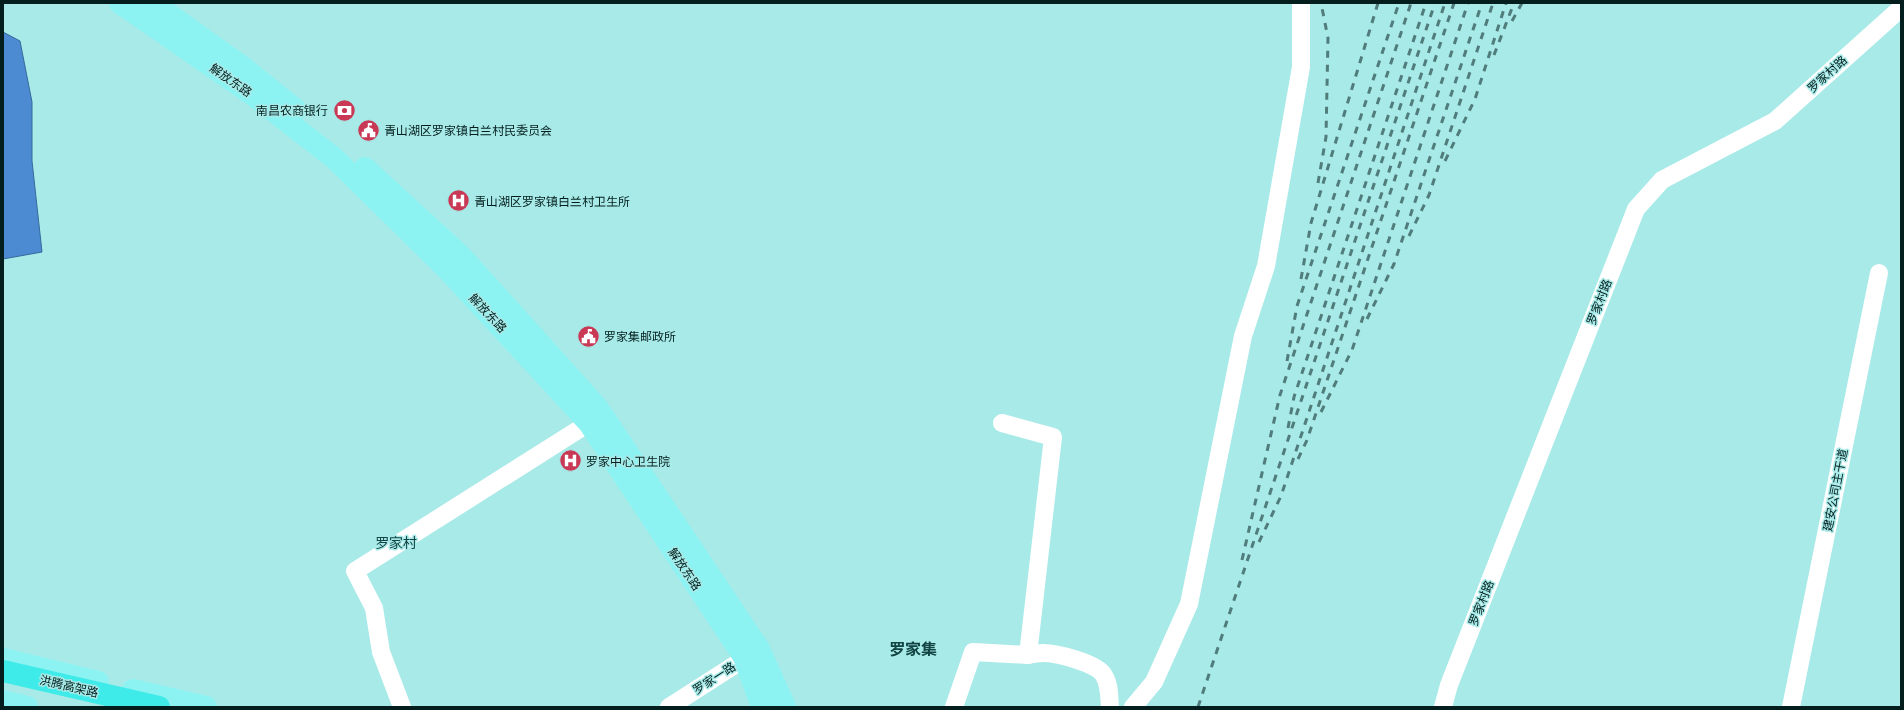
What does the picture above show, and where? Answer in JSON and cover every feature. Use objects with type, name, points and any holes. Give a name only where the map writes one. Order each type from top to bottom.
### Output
[{"type":"highway","name":"洪腾高架路","points":[[3,671],[158,707]]},
{"type":"main road","name":"解放东路","points":[[120,3],[253,95],[334,158],[448,270],[589,423],[752,653],[762,707]]},
{"type":"main road","name":"解放东路","points":[[153,3],[244,68],[337,142],[460,255],[597,407],[785,707]]},
{"type":"main road","points":[[3,660],[206,707]]},
{"type":"main road","points":[[3,701],[28,707]]},
{"type":"street","points":[[1132,707],[1154,682],[1189,604],[1243,336],[1266,266],[1301,67],[1301,3]]},
{"type":"street","name":"罗家村路","points":[[1442,707],[1449,685],[1636,209],[1662,180],[1775,121],[1901,8]]},
{"type":"street","name":"建安公司主干道","points":[[1791,707],[1879,274]]},
{"type":"street","points":[[1002,422],[1052,438],[1028,654]]},
{"type":"street","points":[[402,707],[381,652],[374,608],[355,571],[589,423]]},
{"type":"street","points":[[954,707],[973,652],[1028,654],[1044,653],[1066,657],[1088,664],[1103,674],[1109,689],[1110,707]]},
{"type":"street","name":"罗家一路","points":[[669,707],[752,653]]},
{"type":"water","points":[[3,32],[20,41],[32,102],[32,161],[42,252],[3,259]]},
{"type":"railway","points":[[1318,183],[1326,137],[1328,38],[1321,3]]},
{"type":"railway","points":[[1301,279],[1311,223],[1378,3]]},
{"type":"railway","points":[[1287,361],[1297,306],[1399,3]]},
{"type":"railway","points":[[1242,560],[1280,395],[1411,3]]},
{"type":"railway","points":[[1288,428],[1294,397],[1426,3]]},
{"type":"railway","points":[[1198,707],[1435,3]]},
{"type":"railway","points":[[1259,542],[1281,496],[1445,3]]},
{"type":"railway","points":[[1298,459],[1307,440],[1454,3]]},
{"type":"railway","points":[[1321,412],[1352,350],[1468,3]]},
{"type":"railway","points":[[1367,319],[1394,264],[1482,3]]},
{"type":"railway","points":[[1409,236],[1429,195],[1493,3]]},
{"type":"railway","points":[[1445,161],[1475,99],[1506,3]]},
{"type":"railway","points":[[1494,55],[1514,3]]},
{"type":"railway","points":[[1512,21],[1522,3]]},
{"type":"place","name":"南昌农商银行","points":[[344,110]]},
{"type":"place","name":"青山湖区罗家镇白兰村民委员会","points":[[368,130]]},
{"type":"place","name":"青山湖区罗家镇白兰村卫生所","points":[[459,201]]},
{"type":"place","name":"罗家集邮政所","points":[[589,336]]},
{"type":"place","name":"罗家中心卫生院","points":[[571,461]]},
{"type":"district","name":"罗家村","points":[[396,542]]},
{"type":"district","name":"罗家集","points":[[913,649]]}]
